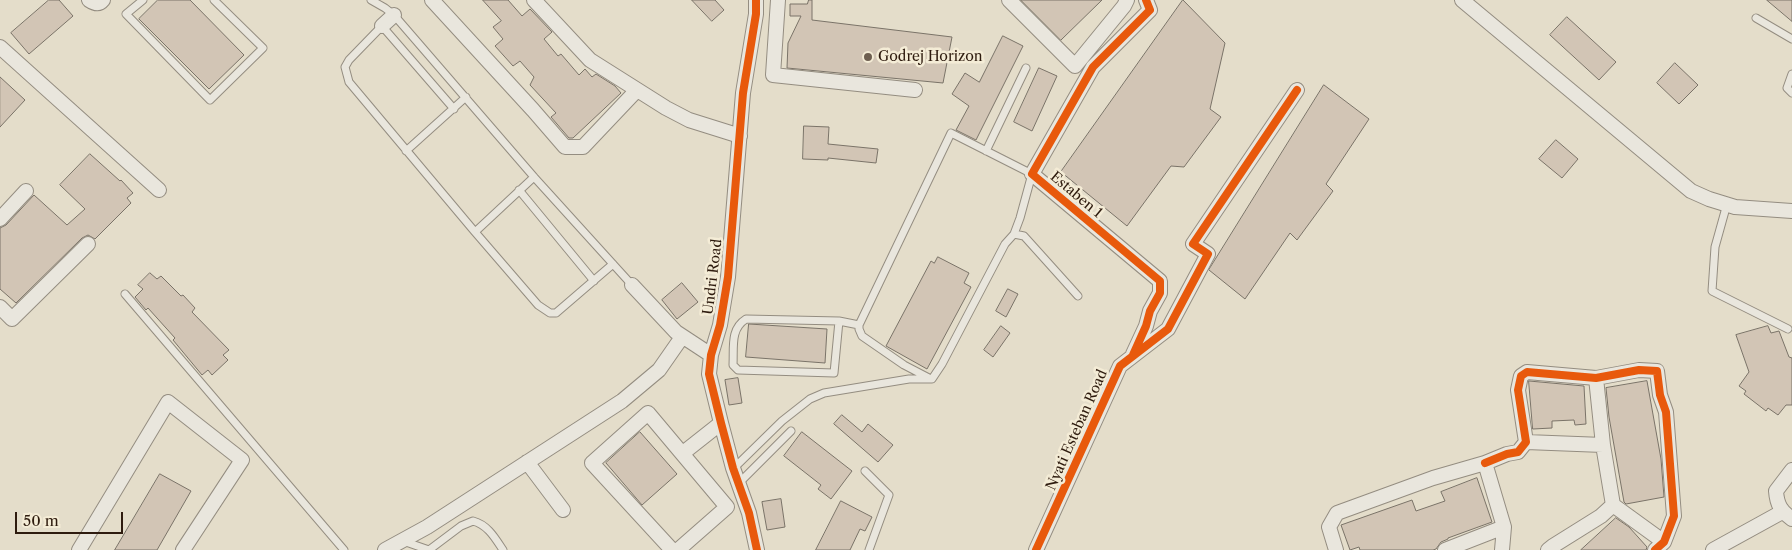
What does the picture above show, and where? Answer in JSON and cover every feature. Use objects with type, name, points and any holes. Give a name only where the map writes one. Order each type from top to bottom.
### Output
[{"type":"street","points":[[90,0],[96,4],[103,0]]},
{"type":"street","points":[[432,0],[534,110],[565,147],[583,147],[637,90]]},
{"type":"street","points":[[534,0],[590,60],[689,120],[740,136]]},
{"type":"street","name":"Undri Road","points":[[756,0],[756,14],[743,94],[728,277],[720,325],[711,355],[710,374],[733,468],[749,513],[757,550]]},
{"type":"street","points":[[778,0],[773,75],[915,90]]},
{"type":"street","points":[[1010,0],[1075,66],[1127,0]]},
{"type":"street","name":"Estaben 1","points":[[1132,357],[1146,326],[1150,311],[1160,293],[1160,281],[1032,174],[1093,67],[1150,10],[1146,0]]},
{"type":"street","points":[[1462,0],[1691,191],[1735,207],[1792,211]]},
{"type":"street","points":[[382,26],[394,15]]},
{"type":"street","points":[[0,47],[159,190]]},
{"type":"street","name":"Nyati Esteban Road","points":[[1036,550],[1120,366],[1168,329],[1208,254],[1193,244],[1297,90]]},
{"type":"street","points":[[0,219],[26,191]]},
{"type":"street","points":[[0,307],[12,319],[88,244]]},
{"type":"street","points":[[632,285],[682,337],[711,355]]},
{"type":"street","points":[[385,550],[427,527],[622,401],[659,370],[682,337]]},
{"type":"street","points":[[1336,550],[1329,527],[1337,513],[1433,478],[1518,452],[1526,442],[1518,390],[1521,376],[1527,372],[1596,378],[1639,370],[1658,371],[1660,395],[1666,412],[1674,516],[1660,546],[1614,505],[1603,445],[1596,378]]},
{"type":"street","points":[[79,550],[168,402],[242,460],[183,550]]},
{"type":"street","points":[[672,550],[592,463],[648,413],[727,507],[678,550]]},
{"type":"street","points":[[683,453],[721,423]]},
{"type":"street","points":[[1526,442],[1603,445]]},
{"type":"street","points":[[527,462],[563,510]]},
{"type":"street","points":[[1485,463],[1504,527],[1502,550]]},
{"type":"street","points":[[1713,550],[1787,515],[1776,500],[1776,491],[1792,470]]},
{"type":"street","points":[[1548,550],[1601,516],[1614,505]]},
{"type":"street","points":[[1445,550],[1504,527]]},
{"type":"lane","points":[[143,0],[126,14],[210,100],[262,48],[214,0]]},
{"type":"lane","points":[[371,0],[394,15],[534,177],[632,285]]},
{"type":"lane","points":[[1756,18],[1792,39]]},
{"type":"lane","points":[[454,109],[382,26],[349,60],[345,67],[349,82],[538,306],[550,313],[556,313],[613,264]]},
{"type":"lane","points":[[986,151],[1026,68]]},
{"type":"lane","points":[[1792,74],[1788,88],[1792,93]]},
{"type":"lane","points":[[406,151],[466,97]]},
{"type":"lane","points":[[951,133],[1032,174],[1014,234],[1005,244],[942,364],[932,379],[904,365],[862,336],[859,325],[951,133]]},
{"type":"lane","points":[[474,232],[534,177]]},
{"type":"lane","points":[[520,190],[594,281]]},
{"type":"lane","points":[[1727,204],[1715,247],[1712,291],[1788,329]]},
{"type":"lane","points":[[1014,234],[1024,236],[1078,296]]},
{"type":"lane","points":[[125,294],[344,550]]},
{"type":"lane","points":[[839,321],[834,373],[738,370],[733,365],[734,333],[738,324],[746,319],[839,321],[859,325]]},
{"type":"lane","points":[[733,468],[782,421],[810,399],[824,393],[909,380],[932,379]]},
{"type":"lane","points":[[739,483],[791,431]]},
{"type":"lane","points":[[865,471],[889,496],[869,550]]},
{"type":"lane","points":[[402,541],[429,550],[461,526],[474,521],[480,522],[487,527],[503,550]]},
{"type":"building","points":[[49,0],[59,0],[73,16],[29,54],[11,33]]},
{"type":"building","points":[[158,0],[190,0],[244,55],[209,89],[139,19]]},
{"type":"building","points":[[483,0],[508,0],[522,16],[530,9],[552,32],[544,39],[558,56],[561,54],[579,75],[585,69],[592,77],[596,74],[615,86],[621,93],[573,138],[569,138],[551,117],[556,113],[530,85],[534,77],[520,61],[513,66],[495,46],[503,39],[493,27],[501,21]]},
{"type":"building","points":[[692,0],[715,0],[724,10],[712,21]]},
{"type":"building","name":"Godrej Horizon","points":[[809,0],[812,0],[812,20],[952,37],[943,83],[787,68],[788,43],[801,16],[790,16],[790,4],[807,4]]},
{"type":"building","points":[[1021,0],[1102,0],[1061,40]]},
{"type":"building","points":[[1183,0],[1225,43],[1210,109],[1221,117],[1184,167],[1171,166],[1127,226],[1061,172]]},
{"type":"building","points":[[1767,0],[1792,0],[1792,21]]},
{"type":"building","points":[[1567,17],[1616,62],[1599,80],[1550,35]]},
{"type":"building","points":[[1003,36],[1023,46],[976,140],[956,130],[969,106],[952,94],[965,73],[979,82]]},
{"type":"building","points":[[1675,63],[1698,85],[1679,104],[1657,83]]},
{"type":"building","points":[[1039,68],[1057,76],[1032,131],[1014,122]]},
{"type":"building","points":[[0,77],[25,100],[0,127]]},
{"type":"building","points":[[1324,85],[1369,119],[1326,184],[1333,191],[1297,240],[1290,233],[1245,299],[1209,270]]},
{"type":"building","points":[[804,126],[829,127],[828,144],[878,149],[876,163],[828,158],[828,160],[803,159]]},
{"type":"building","points":[[1556,140],[1578,159],[1562,178],[1539,159]]},
{"type":"building","points":[[90,154],[121,180],[133,193],[127,198],[131,203],[95,239],[88,235],[82,238],[16,303],[0,289],[0,228],[6,225],[34,195],[67,225],[85,209],[60,185]]},
{"type":"building","points":[[938,257],[969,273],[964,283],[971,287],[927,369],[886,346],[931,261],[934,263]]},
{"type":"building","points":[[150,273],[157,279],[161,276],[181,296],[183,295],[195,308],[192,312],[229,350],[223,355],[228,360],[212,375],[208,370],[202,375],[173,340],[175,338],[148,308],[146,310],[135,297],[143,289],[138,285]]},
{"type":"building","points":[[682,283],[698,302],[677,319],[662,300]]},
{"type":"building","points":[[1008,289],[1018,294],[1006,317],[996,311]]},
{"type":"building","points":[[749,324],[827,329],[825,363],[746,357]]},
{"type":"building","points":[[1001,326],[1010,333],[993,357],[984,350]]},
{"type":"building","points":[[1768,326],[1771,333],[1779,331],[1789,357],[1792,358],[1792,405],[1786,405],[1778,415],[1768,408],[1766,411],[1744,394],[1746,391],[1739,386],[1749,372],[1736,335]]},
{"type":"building","points":[[738,378],[742,403],[729,405],[725,380]]},
{"type":"building","points":[[1529,381],[1584,386],[1586,424],[1575,425],[1574,420],[1552,421],[1552,428],[1533,429]]},
{"type":"building","points":[[1647,381],[1661,459],[1664,497],[1626,504],[1624,502],[1609,417],[1606,388]]},
{"type":"building","points":[[842,415],[862,432],[868,424],[893,445],[878,462],[834,424]]},
{"type":"building","points":[[640,432],[677,474],[642,505],[606,463]]},
{"type":"building","points":[[802,432],[852,471],[831,499],[818,489],[821,485],[784,456]]},
{"type":"building","points":[[160,474],[191,491],[157,550],[115,550]]},
{"type":"building","points":[[1477,478],[1492,522],[1448,538],[1433,550],[1360,550],[1359,547],[1350,550],[1341,525],[1412,500],[1416,511],[1445,501],[1441,492]]},
{"type":"building","points":[[781,499],[785,527],[767,530],[762,502]]},
{"type":"building","points":[[841,501],[872,517],[865,531],[860,529],[850,550],[816,550]]},
{"type":"building","points":[[1616,518],[1629,527],[1647,547],[1646,550],[1581,550]]},
{"type":"cycle path","points":[[756,0],[756,14],[743,93],[728,277],[720,325],[711,355],[709,374],[733,468],[749,513],[757,550]]},
{"type":"cycle path","points":[[1133,355],[1146,326],[1150,311],[1160,293],[1160,281],[1032,174],[1093,67],[1150,10],[1146,0]]},
{"type":"cycle path","points":[[1036,550],[1120,366],[1168,329],[1208,254],[1193,244],[1297,90]]},
{"type":"cycle path","points":[[1485,463],[1507,454],[1518,452],[1526,442],[1518,390],[1521,376],[1527,372],[1596,378],[1639,370],[1657,371],[1660,395],[1666,412],[1674,516],[1664,542],[1655,550]]},
{"type":"place","name":"Godrej Horizon","points":[[868,57]]}]
